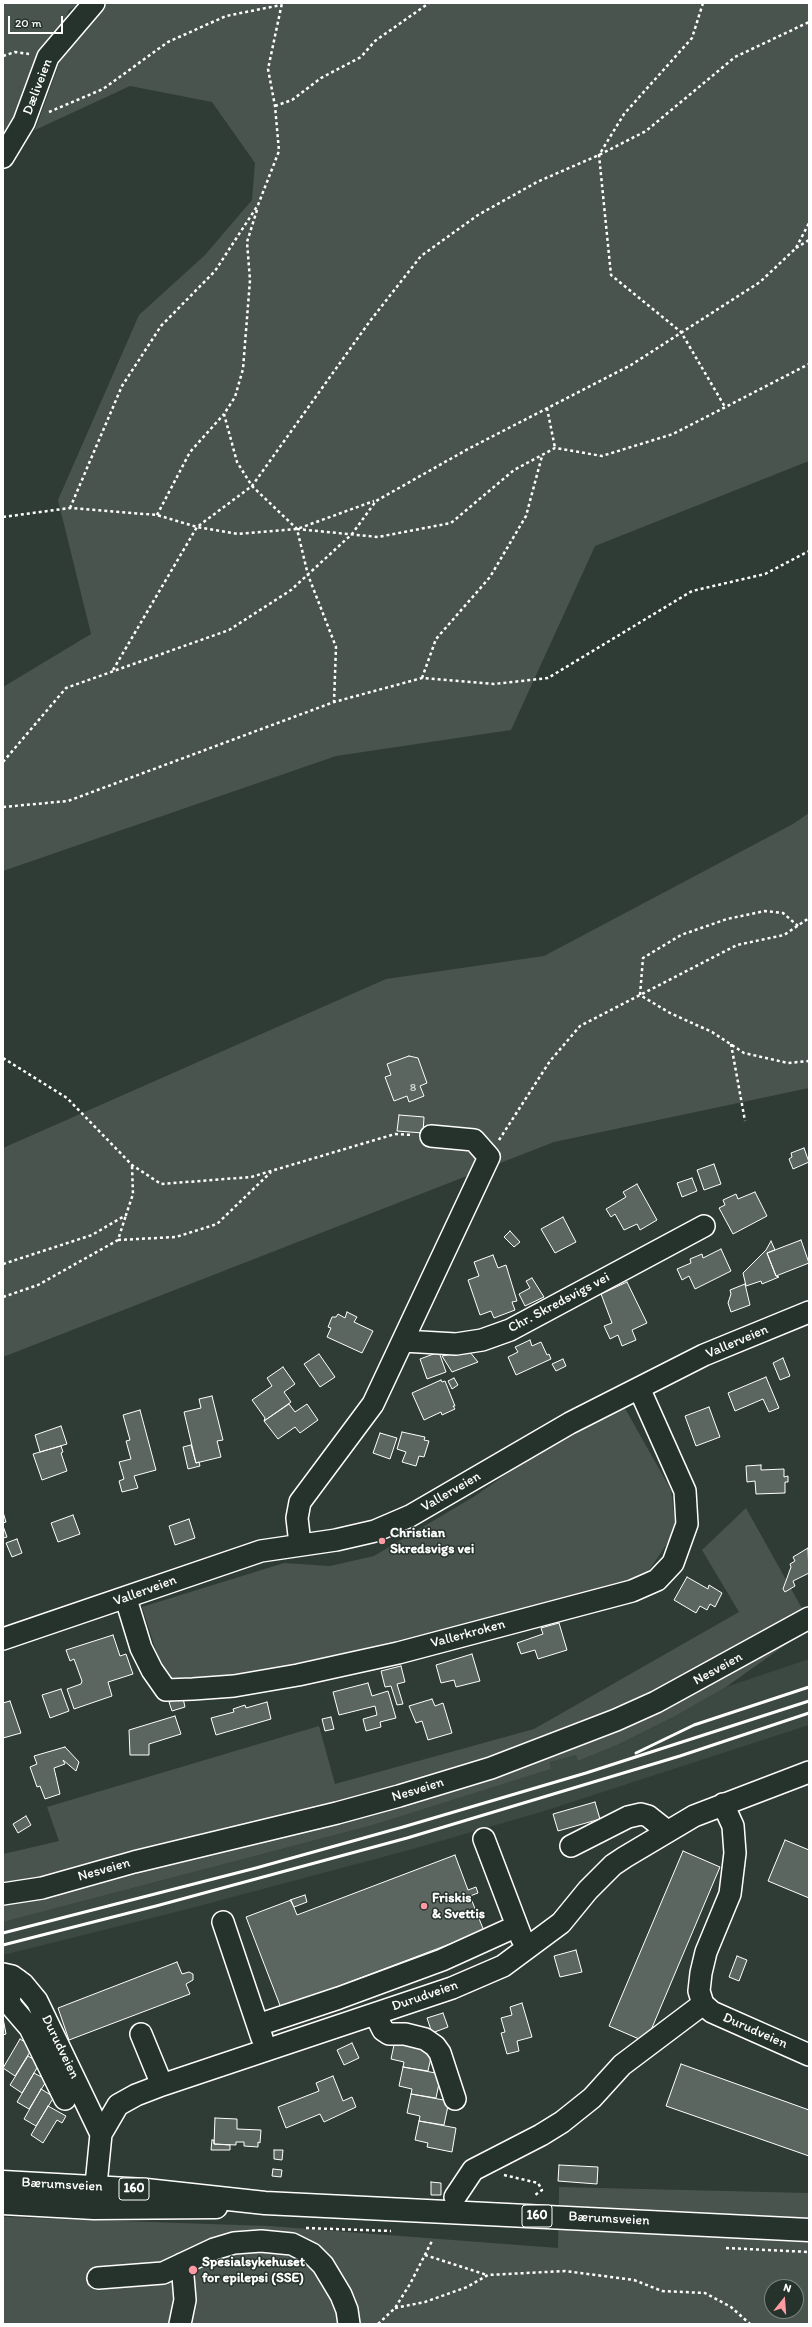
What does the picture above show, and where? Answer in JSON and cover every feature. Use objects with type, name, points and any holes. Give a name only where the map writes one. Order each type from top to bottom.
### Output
[{"type":"main road","name":"Bærumsveien","points":[[3,2182],[95,2186],[197,2194],[265,2203],[809,2230]]},
{"type":"main road","name":"Bærumsveien","points":[[3,2203],[94,2208],[199,2209],[265,2203]]},
{"type":"street","name":"Dæliveien","points":[[3,157],[24,122],[48,57],[94,3]]},
{"type":"street","points":[[300,1544],[298,1518],[300,1502],[373,1404],[488,1157],[474,1140],[431,1136]]},
{"type":"street","name":"Chr. Skredsvigs vei","points":[[403,1340],[456,1344],[482,1340],[510,1330],[704,1226]]},
{"type":"street","name":"Vallerveien","points":[[3,1639],[126,1599],[261,1551],[300,1544],[336,1540],[375,1531],[410,1516],[522,1449],[704,1355],[809,1312]]},
{"type":"street","name":"Vallerkroken","points":[[126,1599],[141,1648],[152,1670],[166,1690],[186,1690],[234,1686],[298,1675],[398,1653],[632,1591],[657,1580],[673,1563],[687,1524],[685,1491],[639,1388]]},
{"type":"street","name":"Nesveien","points":[[3,1894],[42,1888],[134,1862],[337,1813],[491,1768],[616,1720],[656,1702],[809,1618]]},
{"type":"street","name":"Durudveien","points":[[94,2208],[101,2134],[118,2105],[136,2095],[162,2085],[452,1988],[503,1966],[526,1951],[560,1923],[588,1890],[613,1865],[667,1831],[723,1804],[809,1772]]},
{"type":"street","points":[[454,2197],[466,2178],[480,2166],[541,2136],[562,2122],[592,2098],[622,2065],[703,2004],[699,1991],[701,1972],[706,1952],[730,1894],[735,1853],[734,1826],[723,1804]]},
{"type":"street","points":[[571,1846],[628,1817],[641,1814],[648,1816],[667,1831]]},
{"type":"street","points":[[484,1838],[526,1951]]},
{"type":"street","points":[[223,1922],[266,2050]]},
{"type":"street","points":[[258,2025],[339,1998],[442,1960],[517,1926]]},
{"type":"street","points":[[10,1977],[8,1999],[12,2008],[30,2028],[65,2099]]},
{"type":"street","name":"Durudveien","points":[[10,1977],[30,1990],[37,2001],[101,2134]]},
{"type":"street","name":"Durudveien","points":[[703,2004],[712,2012],[809,2055]]},
{"type":"street","points":[[374,2014],[383,2030],[389,2034],[405,2034],[425,2039],[435,2046],[440,2053],[455,2099]]},
{"type":"street","points":[[141,2034],[162,2085]]},
{"type":"street","points":[[98,2278],[163,2272],[214,2249],[234,2243],[260,2241],[292,2244],[312,2254],[323,2265],[341,2296],[347,2310],[349,2324]]},
{"type":"street","points":[[180,2324],[185,2300],[182,2264]]},
{"type":"path","points":[[275,106],[292,100],[321,78],[361,57],[375,41],[429,3]]},
{"type":"path","points":[[703,3],[692,38],[624,114],[598,155],[611,275],[681,332],[725,407]]},
{"type":"path","points":[[24,122],[103,89],[168,42],[226,16],[282,4],[268,69],[275,106],[279,151],[258,205],[247,242],[250,280],[244,369],[235,397],[224,414],[190,452],[157,515]]},
{"type":"path","points":[[113,671],[197,527],[252,486],[370,321],[421,256],[478,215],[537,182],[598,155],[646,131],[735,58],[809,22]]},
{"type":"path","points":[[3,56],[15,52],[48,57]]},
{"type":"path","points":[[70,508],[122,386],[161,326],[215,271],[258,205]]},
{"type":"path","points":[[796,248],[809,223]]},
{"type":"path","points":[[297,529],[376,501],[631,364],[760,282],[796,248],[809,240]]},
{"type":"path","points":[[3,517],[70,508],[157,515],[197,527],[238,534],[297,529],[378,537],[451,523],[514,470],[555,448],[602,456],[673,434],[809,364]]},
{"type":"path","points":[[547,408],[555,448]]},
{"type":"path","points":[[224,414],[237,462],[252,486],[297,529],[308,575],[336,647],[334,702]]},
{"type":"path","points":[[422,678],[436,638],[490,577],[526,516],[542,455]]},
{"type":"path","points":[[3,762],[66,688],[229,630],[291,590],[352,534],[376,501]]},
{"type":"path","points":[[3,807],[68,801],[334,702],[422,678],[494,684],[548,678],[615,636],[692,591],[765,574],[809,552]]},
{"type":"path","points":[[640,995],[643,958],[681,936],[727,919],[765,911],[783,913],[798,926]]},
{"type":"path","points":[[488,1157],[550,1061],[580,1026],[737,945],[784,935],[809,918]]},
{"type":"path","points":[[640,995],[670,1013],[712,1032],[744,1053],[788,1063],[809,1061]]},
{"type":"path","points":[[731,1044],[745,1121]]},
{"type":"path","points":[[3,1058],[67,1098],[132,1165],[161,1184],[251,1177],[395,1134],[431,1136]]},
{"type":"path","points":[[118,1240],[133,1194],[132,1165]]},
{"type":"path","points":[[3,1297],[38,1284],[118,1240],[176,1237],[217,1224],[272,1170]]},
{"type":"path","points":[[3,1264],[92,1236],[126,1215]]},
{"type":"path","points":[[480,2166],[499,2174],[538,2183],[542,2186],[541,2193],[532,2195]]},
{"type":"path","points":[[326,2229],[396,2231]]},
{"type":"path","points":[[378,2324],[396,2308],[432,2241]]},
{"type":"path","points":[[425,2255],[488,2275],[565,2271],[634,2280],[662,2291],[705,2293],[731,2307],[750,2324]]},
{"type":"path","points":[[396,2308],[439,2297],[467,2287],[488,2275]]},
{"type":"shaded area","points":[[3,3],[81,3],[69,10],[22,124],[3,148]]},
{"type":"shaded area","points":[[809,3],[809,461],[595,546],[511,730],[336,756],[3,871],[3,687],[91,634],[58,500],[139,315],[205,255],[252,200],[255,163],[212,102],[130,86],[35,130],[63,53],[105,4]]},
{"type":"shaded area","points":[[809,813],[809,1088],[554,1142],[3,1357],[3,1148],[386,979],[544,956],[793,824]]},
{"type":"shaded area","points":[[622,1403],[671,1490],[676,1530],[646,1575],[591,1594],[225,1682],[174,1680],[158,1657],[142,1607],[284,1563],[330,1566],[374,1556],[475,1496],[570,1430]]},
{"type":"shaded area","points":[[746,1508],[809,1621],[809,1628],[726,1687],[679,1714],[617,1745],[578,1761],[576,1755],[550,1762],[551,1769],[373,1825],[3,1922],[3,1854],[59,1841],[47,1807],[319,1726],[335,1784],[534,1729],[739,1612],[702,1550]]},
{"type":"shaded area","points":[[809,1659],[809,1725],[541,1812],[413,1849],[184,1910],[3,1955],[3,1922],[373,1825],[551,1769],[550,1762],[576,1755],[578,1761],[617,1745],[679,1714],[726,1687]]},
{"type":"shaded area","points":[[559,2187],[809,2193],[809,2324],[3,2324],[3,2217],[269,2226],[558,2248]]},
{"type":"building","points":[[409,1056],[418,1058],[427,1083],[420,1086],[424,1096],[409,1102],[407,1096],[394,1101],[385,1077],[391,1075],[387,1064]]},
{"type":"building","points":[[399,1115],[424,1117],[423,1133],[397,1131]]},
{"type":"building","points":[[804,1148],[809,1162],[793,1169],[789,1159],[792,1157],[791,1153]]},
{"type":"building","points":[[714,1164],[721,1184],[704,1190],[697,1170]]},
{"type":"building","points":[[692,1178],[697,1191],[682,1197],[677,1183]]},
{"type":"building","points":[[637,1184],[657,1220],[640,1230],[637,1224],[624,1230],[615,1214],[611,1217],[606,1209],[626,1197],[623,1192]]},
{"type":"building","points":[[755,1192],[767,1216],[733,1234],[719,1208],[725,1205],[723,1200],[736,1194],[738,1199]]},
{"type":"building","points":[[563,1217],[576,1242],[555,1253],[541,1229]]},
{"type":"building","points":[[510,1231],[520,1242],[514,1247],[504,1237]]},
{"type":"building","points":[[801,1240],[809,1263],[776,1276],[767,1253]]},
{"type":"building","points":[[771,1241],[775,1250],[767,1253],[776,1276],[779,1277],[762,1284],[761,1281],[746,1286],[743,1273],[766,1250]]},
{"type":"building","points":[[721,1249],[731,1271],[695,1289],[689,1276],[682,1280],[677,1269],[691,1263],[690,1259],[702,1254],[703,1258]]},
{"type":"building","points":[[493,1255],[498,1268],[506,1265],[517,1301],[512,1302],[515,1310],[494,1318],[491,1311],[480,1315],[468,1280],[479,1276],[474,1262]]},
{"type":"building","points":[[532,1278],[544,1297],[525,1306],[519,1294],[530,1288],[526,1281]]},
{"type":"building","points":[[627,1282],[647,1323],[632,1330],[636,1340],[622,1346],[618,1335],[610,1339],[604,1326],[612,1323],[601,1294]]},
{"type":"building","points":[[745,1284],[750,1305],[731,1312],[728,1303],[731,1294],[730,1290]]},
{"type":"building","points":[[347,1312],[357,1317],[354,1322],[373,1331],[362,1353],[327,1337],[331,1328],[328,1327],[332,1317],[336,1317],[338,1314],[345,1318]]},
{"type":"building","points":[[530,1340],[532,1346],[541,1342],[547,1355],[549,1354],[551,1359],[516,1375],[508,1357],[518,1352],[515,1347]]},
{"type":"building","points":[[469,1351],[478,1362],[452,1372],[442,1356]]},
{"type":"building","points":[[439,1352],[446,1372],[427,1379],[420,1359]]},
{"type":"building","points":[[319,1354],[335,1377],[320,1387],[304,1364]]},
{"type":"building","points":[[783,1358],[790,1376],[780,1380],[773,1363]]},
{"type":"building","points":[[563,1359],[566,1366],[556,1371],[552,1364]]},
{"type":"building","points":[[283,1367],[295,1384],[284,1392],[291,1402],[264,1421],[265,1418],[252,1400],[272,1386],[267,1378]]},
{"type":"building","points":[[766,1377],[779,1408],[769,1412],[763,1399],[735,1411],[728,1393]]},
{"type":"building","points":[[454,1378],[458,1385],[452,1389],[448,1381]]},
{"type":"building","points":[[441,1380],[442,1382],[445,1381],[455,1409],[442,1415],[441,1412],[424,1420],[412,1393]]},
{"type":"building","points":[[212,1396],[223,1440],[217,1441],[221,1457],[196,1463],[184,1412],[201,1408],[199,1399]]},
{"type":"building","points":[[289,1404],[295,1412],[307,1404],[318,1420],[300,1433],[295,1427],[278,1439],[264,1421]]},
{"type":"building","points":[[709,1407],[720,1437],[696,1446],[685,1416]]},
{"type":"building","points":[[140,1410],[156,1470],[134,1476],[138,1488],[122,1492],[119,1481],[124,1479],[119,1462],[131,1459],[126,1441],[130,1440],[123,1415]]},
{"type":"building","points":[[61,1426],[67,1444],[40,1452],[35,1435]]},
{"type":"building","points":[[402,1432],[425,1437],[424,1440],[429,1441],[424,1457],[419,1456],[416,1466],[402,1462],[406,1452],[397,1449]]},
{"type":"building","points":[[380,1433],[397,1438],[390,1459],[373,1453]]},
{"type":"building","points":[[191,1445],[196,1463],[199,1462],[200,1466],[188,1469],[183,1447]]},
{"type":"building","points":[[61,1446],[63,1452],[61,1453],[67,1471],[42,1480],[33,1454]]},
{"type":"building","points":[[761,1465],[761,1470],[784,1469],[784,1477],[788,1476],[788,1482],[785,1482],[785,1493],[756,1494],[755,1481],[747,1482],[746,1466]]},
{"type":"building","points":[[3,1512],[6,1522],[3,1523]]},
{"type":"building","points":[[73,1515],[80,1534],[58,1542],[51,1523]]},
{"type":"building","points":[[189,1519],[195,1538],[175,1545],[169,1526]]},
{"type":"building","points":[[3,1526],[7,1537],[3,1538]]},
{"type":"building","points":[[17,1539],[22,1553],[12,1557],[6,1543]]},
{"type":"building","points":[[808,1548],[809,1573],[793,1581],[795,1586],[785,1592],[783,1589],[791,1567],[790,1564],[795,1561],[793,1557]]},
{"type":"building","points":[[687,1577],[708,1589],[709,1585],[722,1593],[715,1607],[710,1604],[707,1610],[700,1606],[696,1613],[674,1600]]},
{"type":"building","points":[[559,1623],[567,1650],[538,1659],[535,1650],[521,1654],[517,1643],[543,1634],[541,1628]]},
{"type":"building","points":[[113,1635],[120,1656],[126,1654],[133,1674],[108,1682],[112,1696],[74,1709],[67,1689],[81,1684],[82,1681],[74,1659],[70,1661],[66,1650]]},
{"type":"building","points":[[472,1654],[480,1681],[456,1687],[454,1680],[441,1683],[436,1665]]},
{"type":"building","points":[[401,1666],[405,1682],[397,1684],[403,1704],[397,1705],[391,1686],[385,1687],[381,1671]]},
{"type":"building","points":[[368,1683],[372,1696],[388,1691],[396,1718],[380,1722],[381,1727],[366,1731],[363,1719],[377,1715],[375,1706],[339,1715],[333,1692]]},
{"type":"building","points":[[61,1689],[69,1711],[50,1718],[42,1695]]},
{"type":"building","points":[[183,1698],[185,1707],[172,1711],[169,1702]]},
{"type":"building","points":[[432,1699],[435,1706],[443,1703],[452,1733],[428,1740],[422,1721],[416,1723],[409,1706]]},
{"type":"building","points":[[10,1701],[21,1733],[3,1738],[3,1703]]},
{"type":"building","points":[[267,1702],[271,1719],[216,1735],[211,1718],[234,1712],[233,1709],[245,1705],[246,1708]]},
{"type":"building","points":[[175,1716],[181,1734],[149,1744],[149,1755],[130,1755],[129,1730]]},
{"type":"building","points":[[331,1717],[334,1729],[325,1731],[322,1719]]},
{"type":"building","points":[[65,1747],[79,1762],[76,1771],[63,1760],[65,1764],[54,1768],[60,1794],[45,1799],[40,1786],[37,1787],[30,1767],[37,1764],[34,1756]]},
{"type":"building","points":[[595,1802],[600,1819],[558,1831],[553,1814]]},
{"type":"building","points":[[26,1816],[31,1825],[18,1833],[13,1824]]},
{"type":"building","points":[[785,1840],[809,1850],[809,1898],[768,1881]]},
{"type":"building","points":[[683,1851],[720,1867],[646,2042],[609,2026]]},
{"type":"building","points":[[455,1855],[468,1890],[476,1887],[478,1893],[470,1896],[484,1931],[281,2008],[246,1917],[291,1900],[297,1915]]},
{"type":"building","points":[[305,1895],[307,1902],[294,1907],[290,1900]]},
{"type":"building","points":[[576,1950],[582,1972],[560,1977],[554,1956]]},
{"type":"building","points":[[737,1956],[747,1960],[739,1981],[729,1977]]},
{"type":"building","points":[[177,1962],[182,1974],[189,1972],[193,1974],[193,1980],[186,1984],[190,1994],[69,2040],[58,2008]]},
{"type":"building","points":[[522,2003],[532,2037],[517,2041],[519,2051],[507,2054],[501,2033],[505,2032],[501,2018],[512,2015],[510,2007]]},
{"type":"building","points":[[443,2013],[448,2027],[432,2033],[427,2018]]},
{"type":"building","points":[[3,2018],[6,2034],[3,2035]]},
{"type":"building","points":[[20,2039],[33,2047],[15,2076],[3,2068]]},
{"type":"building","points":[[395,2040],[433,2048],[428,2071],[403,2067],[404,2062],[391,2059]]},
{"type":"building","points":[[352,2043],[359,2058],[344,2065],[337,2050]]},
{"type":"building","points":[[28,2056],[40,2063],[22,2093],[10,2085]]},
{"type":"building","points":[[681,2064],[809,2110],[809,2156],[666,2106]]},
{"type":"building","points":[[403,2067],[441,2074],[436,2098],[411,2094],[412,2089],[399,2086]]},
{"type":"building","points":[[34,2073],[47,2080],[29,2109],[17,2102]]},
{"type":"building","points":[[333,2076],[343,2101],[352,2097],[356,2107],[324,2122],[320,2114],[286,2128],[278,2107],[319,2091],[316,2083]]},
{"type":"building","points":[[41,2089],[54,2097],[36,2126],[24,2119]]},
{"type":"building","points":[[411,2094],[449,2101],[444,2125],[419,2121],[420,2116],[407,2113]]},
{"type":"building","points":[[48,2106],[66,2116],[62,2123],[57,2120],[43,2143],[31,2135]]},
{"type":"building","points":[[215,2118],[237,2119],[237,2129],[261,2130],[260,2143],[258,2142],[258,2147],[244,2146],[244,2142],[236,2142],[236,2145],[214,2144]]},
{"type":"building","points":[[419,2121],[456,2128],[452,2152],[427,2147],[428,2143],[415,2140]]},
{"type":"building","points":[[212,2140],[214,2140],[214,2144],[230,2145],[230,2150],[211,2150]]},
{"type":"building","points":[[274,2150],[283,2150],[282,2160],[274,2159]]},
{"type":"building","points":[[559,2165],[598,2167],[597,2184],[558,2181]]},
{"type":"building","points":[[273,2169],[282,2170],[281,2177],[272,2176]]},
{"type":"building","points":[[431,2182],[441,2183],[441,2195],[431,2195]]},
{"type":"railway","points":[[636,1753],[694,1725],[809,1687]]},
{"type":"railway","points":[[3,1933],[256,1868],[403,1827],[586,1773],[809,1701]]},
{"type":"railway","points":[[3,1945],[156,1906],[407,1838],[680,1756],[809,1713]]},
{"type":"place","name":"Christian Skredsvigs vei","points":[[382,1541]]},
{"type":"place","name":"Friskis & Svettis","points":[[424,1906]]},
{"type":"place","name":"Spesialsykehuset for epilepsi (SSE)","points":[[193,2270]]}]
